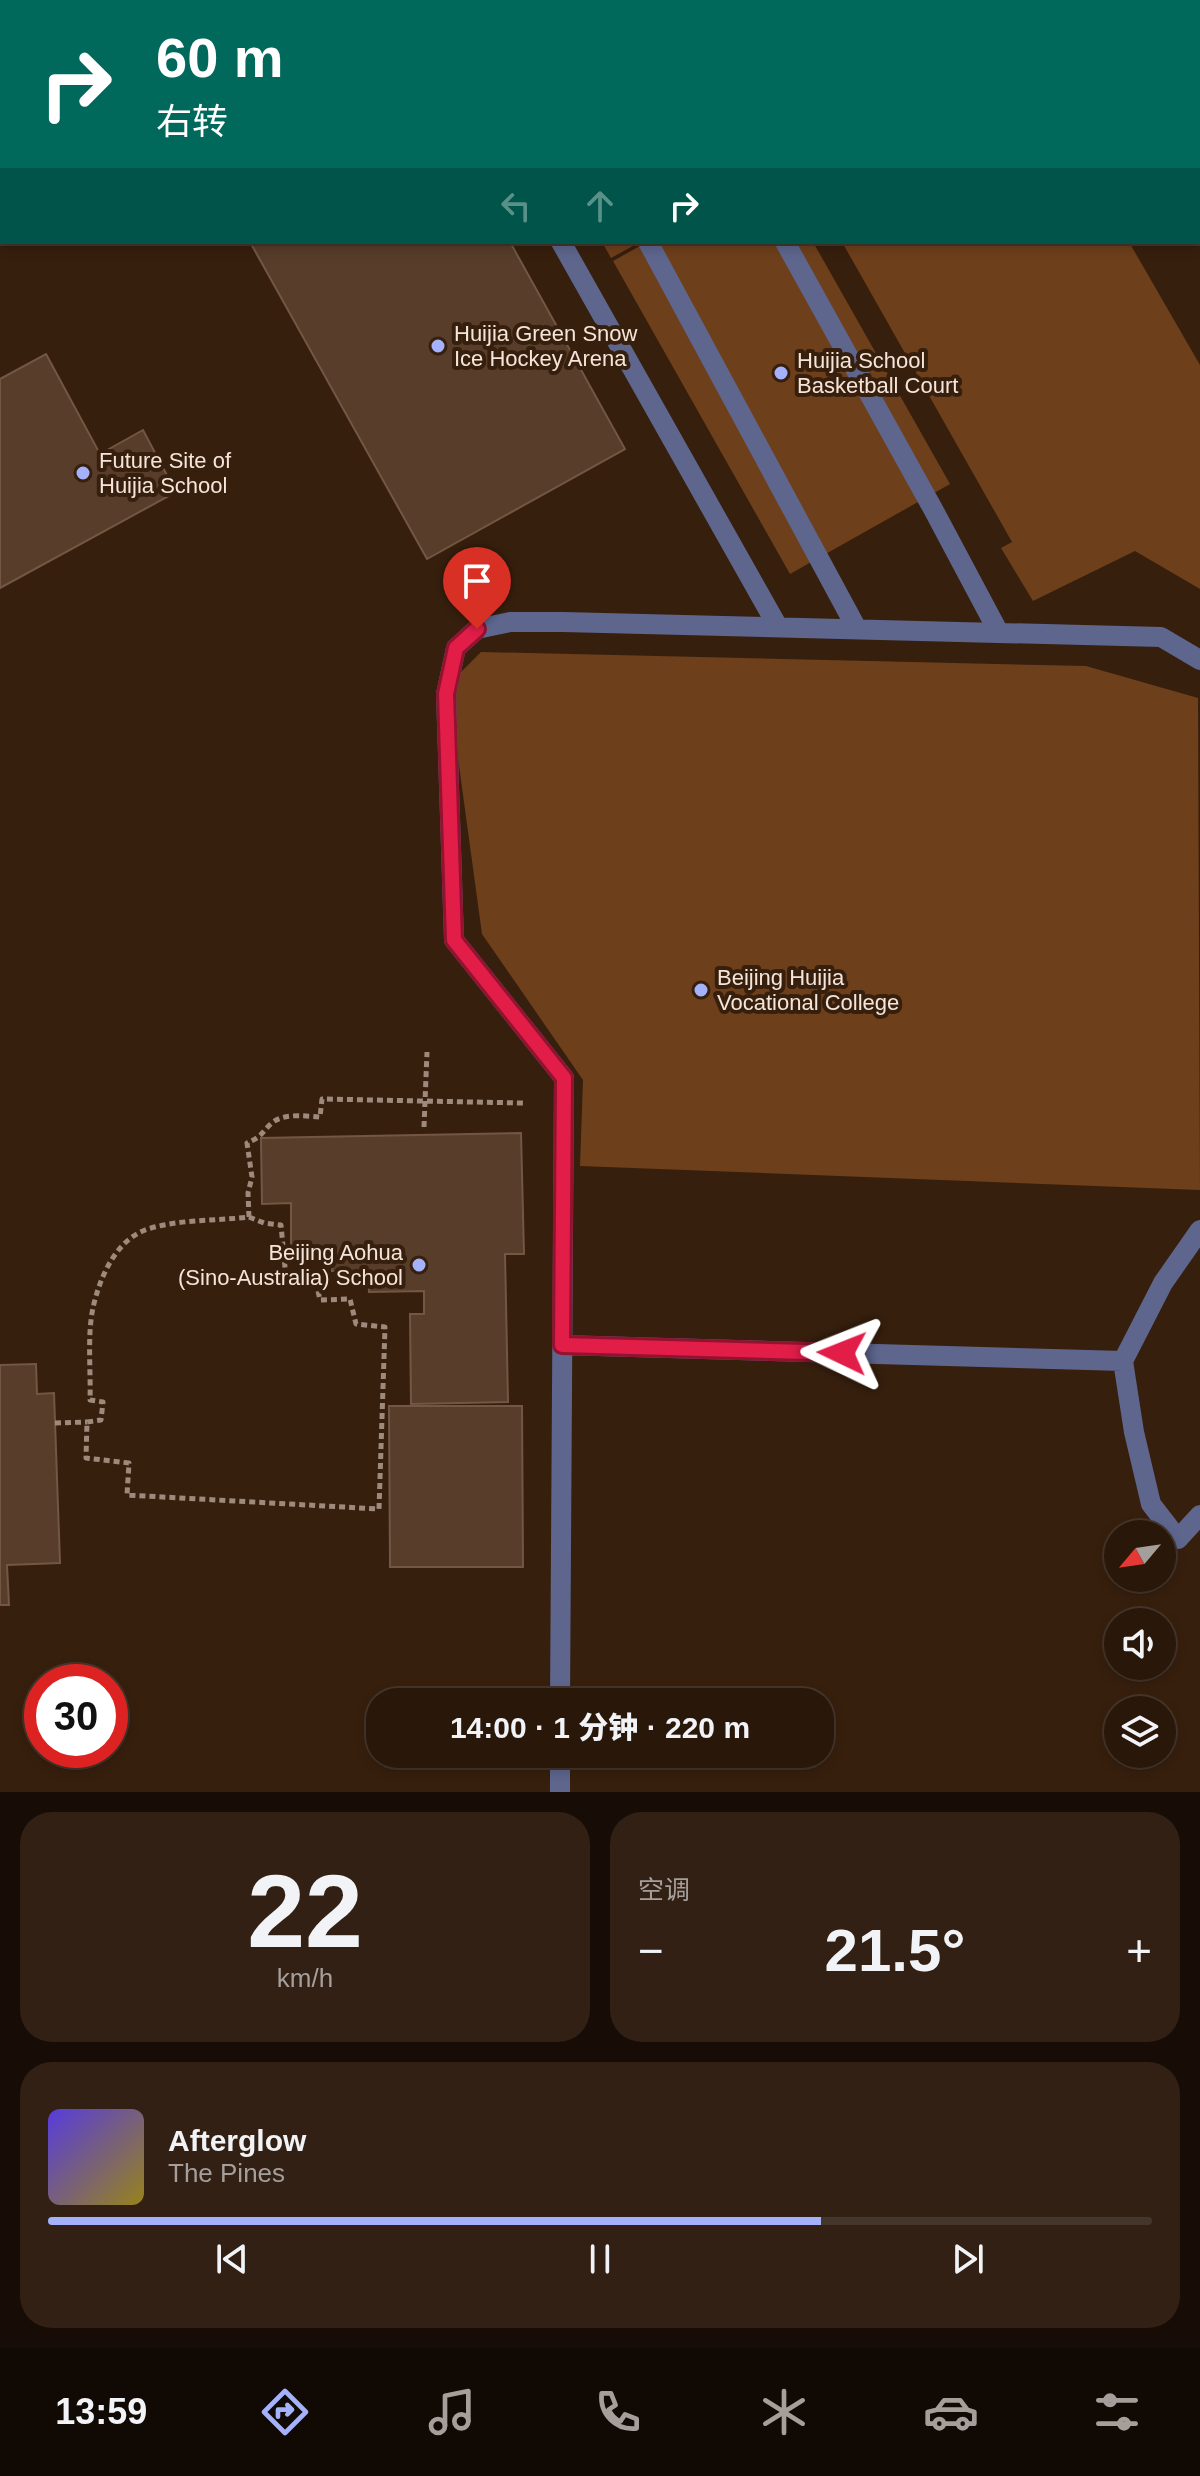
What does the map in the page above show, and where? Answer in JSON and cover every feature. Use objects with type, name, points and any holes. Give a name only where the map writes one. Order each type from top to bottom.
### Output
[{"type":"street","points":[[562,244],[778,627]]},
{"type":"street","points":[[649,244],[857,629]]},
{"type":"street","points":[[786,244],[999,633]]},
{"type":"street","points":[[560,1688],[564,1078],[454,940],[446,694],[456,648],[477,629],[510,622],[1161,637],[1200,660]]},
{"type":"street","points":[[1200,1230],[1163,1283],[1123,1361],[1134,1432],[1151,1504],[1178,1539],[1200,1515]]},
{"type":"street","points":[[562,1345],[1123,1361]]},
{"type":"street","points":[[560,1768],[560,1792]]},
{"type":"path","points":[[424,1127],[427,1052]]},
{"type":"path","points":[[249,1217],[248,1193],[252,1177],[247,1143],[261,1138],[275,1120],[294,1116],[320,1117],[322,1099],[523,1103]]},
{"type":"path","points":[[55,1423],[101,1420],[103,1402],[90,1400],[92,1309],[101,1282],[120,1248],[127,1240],[148,1229],[196,1219],[249,1217],[281,1225],[286,1278],[315,1277],[320,1300],[350,1299],[356,1324],[385,1327],[379,1509],[127,1495],[129,1463],[86,1458],[87,1422]]},
{"type":"shaded area","points":[[603,244],[636,244],[611,258]]},
{"type":"shaded area","name":"Huijia School Basketball Court","points":[[643,244],[814,244],[950,484],[790,574],[613,261]]},
{"type":"shaded area","points":[[843,244],[1130,244],[1200,365],[1200,589],[1135,551],[1033,601],[1001,548],[1012,542]]},
{"type":"shaded area","points":[[481,652],[1086,666],[1198,698],[1200,1190],[580,1166],[583,1080],[482,934],[448,685]]},
{"type":"building","name":"Huijia Green Snow Ice Hockey Arena","points":[[251,244],[511,244],[625,449],[427,559]]},
{"type":"building","name":"Future Site of Huijia School","points":[[46,354],[100,454],[143,430],[176,492],[0,588],[0,379]]},
{"type":"building","name":"Beijing Aohua (Sino-Australia) School","points":[[521,1133],[524,1254],[505,1254],[508,1402],[411,1404],[410,1314],[424,1314],[424,1291],[369,1292],[368,1271],[332,1271],[332,1259],[291,1260],[291,1203],[262,1204],[261,1138]]},
{"type":"building","points":[[36,1364],[37,1394],[54,1393],[60,1563],[7,1565],[9,1605],[0,1605],[0,1365]]},
{"type":"building","points":[[389,1406],[522,1406],[523,1567],[390,1567]]},
{"type":"place","name":"Huijia Green Snow Ice Hockey Arena","points":[[438,346]]},
{"type":"place","name":"Huijia School Basketball Court","points":[[781,373]]},
{"type":"place","name":"Future Site of Huijia School","points":[[83,473]]},
{"type":"place","name":"Beijing Huijia Vocational College","points":[[701,990]]},
{"type":"place","name":"Beijing Aohua (Sino-Australia) School","points":[[419,1265]]},
{"type":"route","points":[[477,629],[456,648],[446,694],[454,940],[564,1078],[562,1345],[842,1353]]}]
